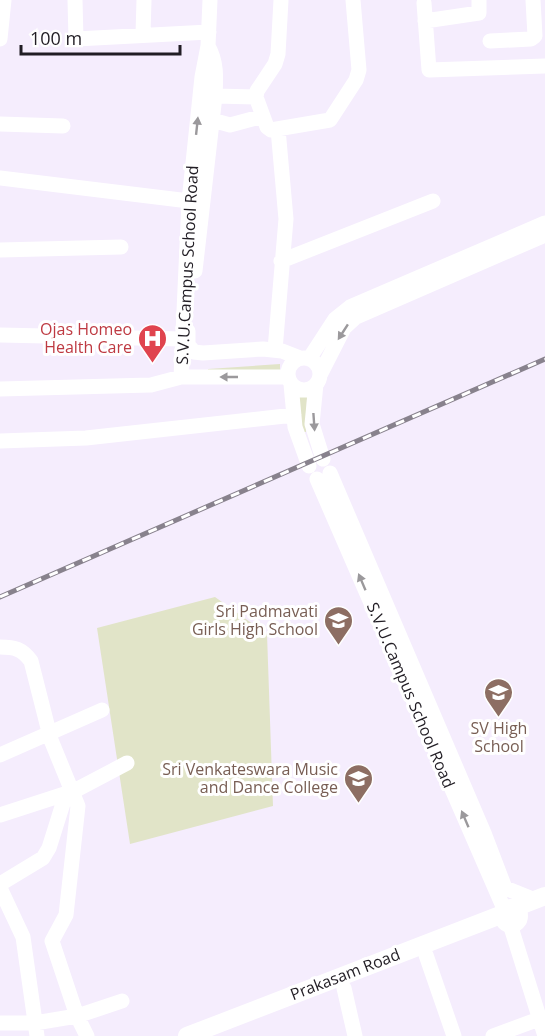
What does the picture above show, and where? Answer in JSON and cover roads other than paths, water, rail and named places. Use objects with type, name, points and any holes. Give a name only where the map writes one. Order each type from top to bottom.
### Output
[{"type":"main road","points":[[510,915],[542,902]]},
{"type":"main road","name":"Prakasam Road","points":[[219,1036],[426,955],[510,915]]},
{"type":"main road","name":"Prakasam Road","points":[[187,1036],[510,915]]},
{"type":"street","points":[[0,39],[4,0]]},
{"type":"street","points":[[75,0],[76,39],[143,34],[209,39]]},
{"type":"street","points":[[143,34],[144,0]]},
{"type":"street","name":"S.V.U.Campus School Road","points":[[210,0],[209,39],[202,77],[189,201],[181,377],[289,380],[295,427],[320,469],[484,833],[505,888],[510,915]]},
{"type":"street","points":[[282,0],[278,54],[275,64],[255,97],[269,129],[330,120],[356,80],[360,65],[353,0]]},
{"type":"street","points":[[425,21],[479,13],[479,0]]},
{"type":"street","points":[[490,41],[531,39],[535,36],[533,0]]},
{"type":"street","points":[[424,3],[429,70],[545,66]]},
{"type":"street","name":"S.V.U.Campus School Road","points":[[209,39],[215,63],[215,96],[187,335],[188,345],[194,352],[275,350],[304,358]]},
{"type":"street","points":[[215,96],[255,97]]},
{"type":"street","points":[[213,120],[230,125],[263,116]]},
{"type":"street","points":[[0,124],[63,126]]},
{"type":"street","points":[[275,350],[286,219],[278,129]]},
{"type":"street","points":[[0,178],[189,201]]},
{"type":"street","points":[[282,261],[433,201]]},
{"type":"street","points":[[545,223],[350,307],[335,319],[304,358],[289,367],[289,380],[303,390],[318,380],[344,328],[356,317],[545,235]]},
{"type":"street","points":[[0,250],[121,248]]},
{"type":"street","points":[[0,335],[182,339]]},
{"type":"street","points":[[304,358],[317,365],[318,380]]},
{"type":"street","points":[[0,389],[151,385],[181,377]]},
{"type":"street","name":"S.V.U.Campus School Road","points":[[318,380],[312,424],[320,469],[510,915]]},
{"type":"street","points":[[0,441],[86,438],[294,415]]},
{"type":"street","points":[[0,648],[16,648],[24,652],[31,661],[50,733],[78,812],[66,915],[52,941],[77,1016],[87,1036]]},
{"type":"street","points":[[0,755],[102,710]]},
{"type":"street","points":[[0,814],[70,793],[127,763]]},
{"type":"street","points":[[36,1029],[23,937],[0,886],[43,858],[70,793]]},
{"type":"street","points":[[505,888],[542,902]]},
{"type":"street","points":[[510,915],[544,1036]]},
{"type":"street","points":[[426,955],[454,1036]]},
{"type":"street","points":[[344,987],[355,1036]]},
{"type":"street","points":[[0,1023],[36,1029],[122,1001]]},
{"type":"street","points":[[493,1036],[539,1019]]},
{"type":"railway","points":[[0,597],[545,359]]},
{"type":"place","name":"Ojas Homeo Health Care","points":[[153,364]]},
{"type":"place","name":"Sri Padmavati Girls High School","points":[[339,646]]},
{"type":"place","name":"SV High School","points":[[499,718]]},
{"type":"place","name":"Sri Venkateswara Music and Dance College","points":[[359,804]]}]
